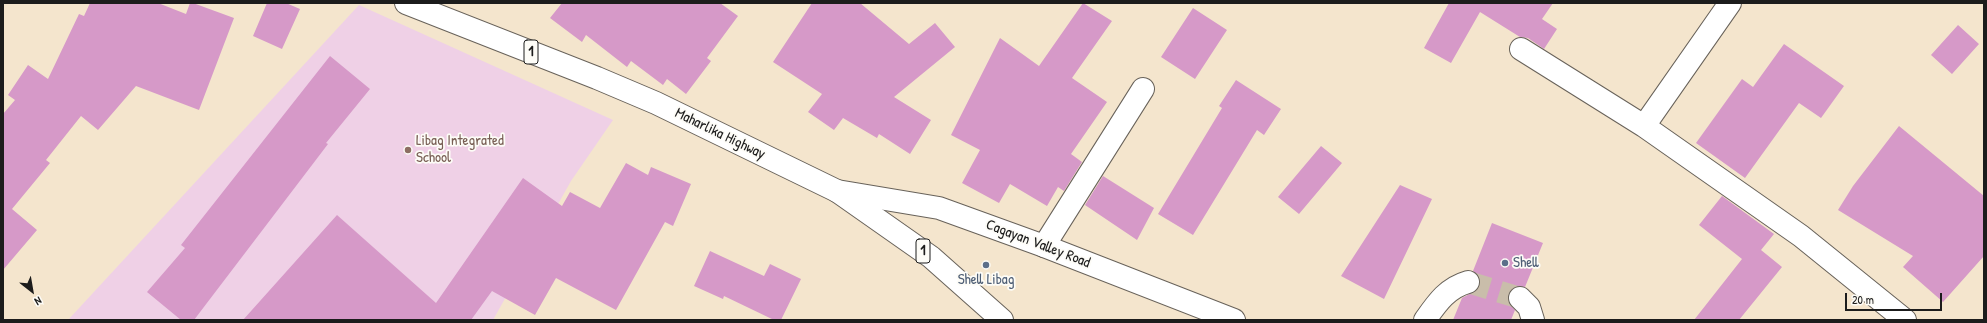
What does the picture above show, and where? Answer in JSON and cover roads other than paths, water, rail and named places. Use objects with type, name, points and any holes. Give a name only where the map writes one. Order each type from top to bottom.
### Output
[{"type":"main road","name":"Maharlika Highway","points":[[406,3],[656,103],[837,191],[931,257],[1002,320]]},
{"type":"main road","points":[[1644,126],[1730,3]]},
{"type":"main road","points":[[1521,49],[1644,126],[1801,236],[1905,320]]},
{"type":"main road","points":[[1044,246],[1143,89]]},
{"type":"main road","name":"Cagayan Valley Road","points":[[837,191],[939,208],[1044,246],[1234,320]]},
{"type":"main road","points":[[1425,320],[1441,297],[1450,290],[1468,282]]},
{"type":"main road","points":[[1520,298],[1529,307],[1533,320]]},
{"type":"tunnel","points":[[1468,282],[1520,298]]},
{"type":"place","name":"Libag Integrated School","points":[[408,150]]},
{"type":"place","name":"Shell","points":[[1505,263]]},
{"type":"place","name":"Shell Libag","points":[[986,265]]}]
